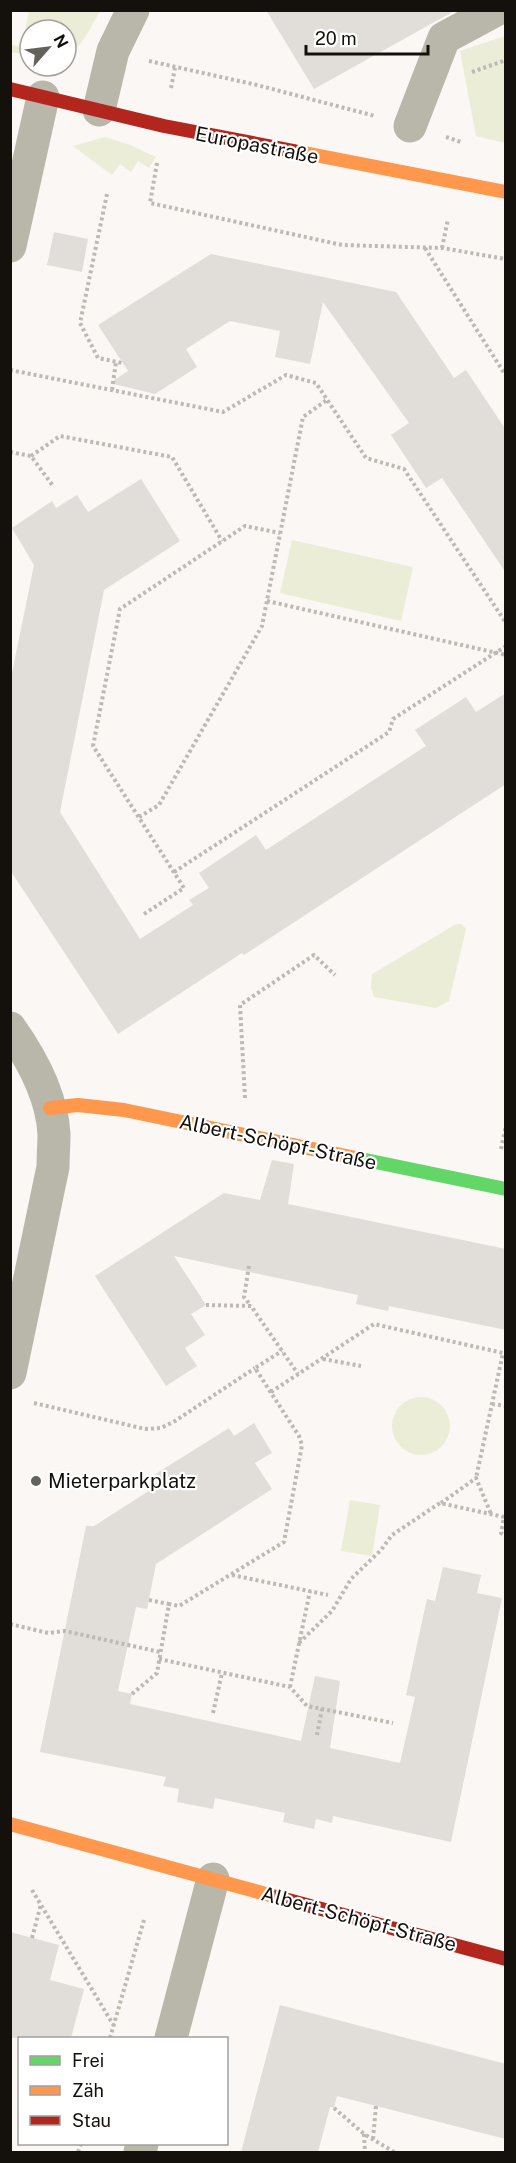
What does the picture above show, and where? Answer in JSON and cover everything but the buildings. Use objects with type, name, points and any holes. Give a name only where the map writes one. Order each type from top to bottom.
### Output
[{"type":"street","points":[[99,110],[113,51],[133,10]]},
{"type":"street","points":[[410,126],[444,38],[496,10]]},
{"type":"street","name":"Europastraße","points":[[10,89],[164,126],[506,192]]},
{"type":"street","points":[[10,246],[43,97]]},
{"type":"street","points":[[10,1028],[35,1066],[50,1108],[54,1133],[52,1167],[10,1373]]},
{"type":"street","name":"Albert-Schöpf-Straße","points":[[50,1108],[78,1105],[124,1110],[506,1190]]},
{"type":"street","name":"Albert-Schöpf-Straße","points":[[10,1824],[506,1959]]},
{"type":"street","points":[[171,2037],[213,1879]]},
{"type":"path","points":[[464,74],[506,60]]},
{"type":"path","points":[[170,98],[175,68],[257,85],[410,126],[464,143]]},
{"type":"path","points":[[159,155],[150,203],[342,245],[442,248],[506,259]]},
{"type":"path","points":[[107,194],[80,323],[98,358],[122,363]]},
{"type":"path","points":[[425,248],[506,376]]},
{"type":"path","points":[[112,390],[116,362]]},
{"type":"path","points":[[10,370],[223,412],[286,375],[316,382],[366,458],[404,469],[506,623]]},
{"type":"path","points":[[139,818],[159,805],[262,626],[303,417],[327,400]]},
{"type":"path","points":[[32,456],[60,435],[172,457],[222,542]]},
{"type":"path","points":[[10,452],[32,456],[53,486]]},
{"type":"path","points":[[144,914],[184,888],[93,746],[120,609],[245,526],[280,533]]},
{"type":"path","points":[[267,601],[506,655]]},
{"type":"path","points":[[174,872],[389,732],[393,719],[506,646]]},
{"type":"path","points":[[248,1135],[240,1005],[314,955],[335,975]]},
{"type":"path","points":[[249,1266],[244,1297],[298,1374]]},
{"type":"path","points":[[206,1305],[251,1306]]},
{"type":"path","points":[[271,1392],[374,1324],[503,1353],[476,1478],[491,1514]]},
{"type":"path","points":[[34,1403],[145,1429],[161,1428],[282,1351]]},
{"type":"path","points":[[322,1359],[361,1366]]},
{"type":"path","points":[[148,1600],[179,1606],[284,1542],[302,1445],[299,1436],[255,1368]]},
{"type":"path","points":[[492,1404],[506,1406]]},
{"type":"path","points":[[299,1643],[332,1611],[351,1579],[381,1550],[392,1535],[476,1478]]},
{"type":"path","points":[[440,1503],[504,1517],[501,1533],[506,1536]]},
{"type":"path","points":[[231,1574],[328,1595]]},
{"type":"path","points":[[290,1688],[310,1591]]},
{"type":"path","points":[[132,1694],[157,1673],[169,1604]]},
{"type":"path","points":[[10,1624],[48,1633],[65,1631],[160,1652]]},
{"type":"path","points":[[159,1659],[290,1688],[307,1706],[393,1724]]},
{"type":"path","points":[[213,1713],[222,1673]]},
{"type":"path","points":[[317,1736],[322,1709]]},
{"type":"path","points":[[32,1890],[114,2026]]},
{"type":"path","points":[[32,1938],[41,1903]]},
{"type":"path","points":[[110,2037],[144,1920]]},
{"type":"path","points":[[373,2139],[376,2106]]},
{"type":"path","points":[[334,2108],[364,2134],[394,2152]]},
{"type":"path","points":[[364,2134],[365,2152]]},
{"type":"green space","points":[[29,10],[100,11],[78,46],[78,18],[27,18]]},
{"type":"green space","points":[[506,36],[505,143],[476,136],[460,51]]},
{"type":"green space","points":[[11,45],[18,46],[18,54],[10,52]]},
{"type":"green space","points":[[105,137],[156,157],[149,168],[138,161],[131,172],[120,164],[112,175],[73,146]]},
{"type":"green space","points":[[292,540],[413,567],[401,621],[280,593]]},
{"type":"green space","points":[[456,924],[462,924],[466,929],[449,1001],[436,1008],[374,997],[371,987],[372,974]]},
{"type":"green space","points":[[421,1397],[437,1402],[445,1410],[450,1426],[445,1442],[437,1450],[421,1455],[405,1450],[397,1442],[392,1426],[397,1410],[405,1402]]},
{"type":"green space","points":[[350,1500],[380,1505],[372,1556],[341,1551]]},
{"type":"traffic: fast","points":[[356,1158],[506,1189]]},
{"type":"traffic: slow","points":[[294,151],[506,192]]},
{"type":"traffic: slow","points":[[50,1108],[78,1105],[124,1110],[356,1158]]},
{"type":"traffic: slow","points":[[10,1824],[277,1897]]},
{"type":"traffic: jam","points":[[10,89],[164,126],[294,151]]},
{"type":"traffic: jam","points":[[277,1897],[506,1959]]},
{"type":"place","name":"Mieterparkplatz","points":[[36,1481]]}]
